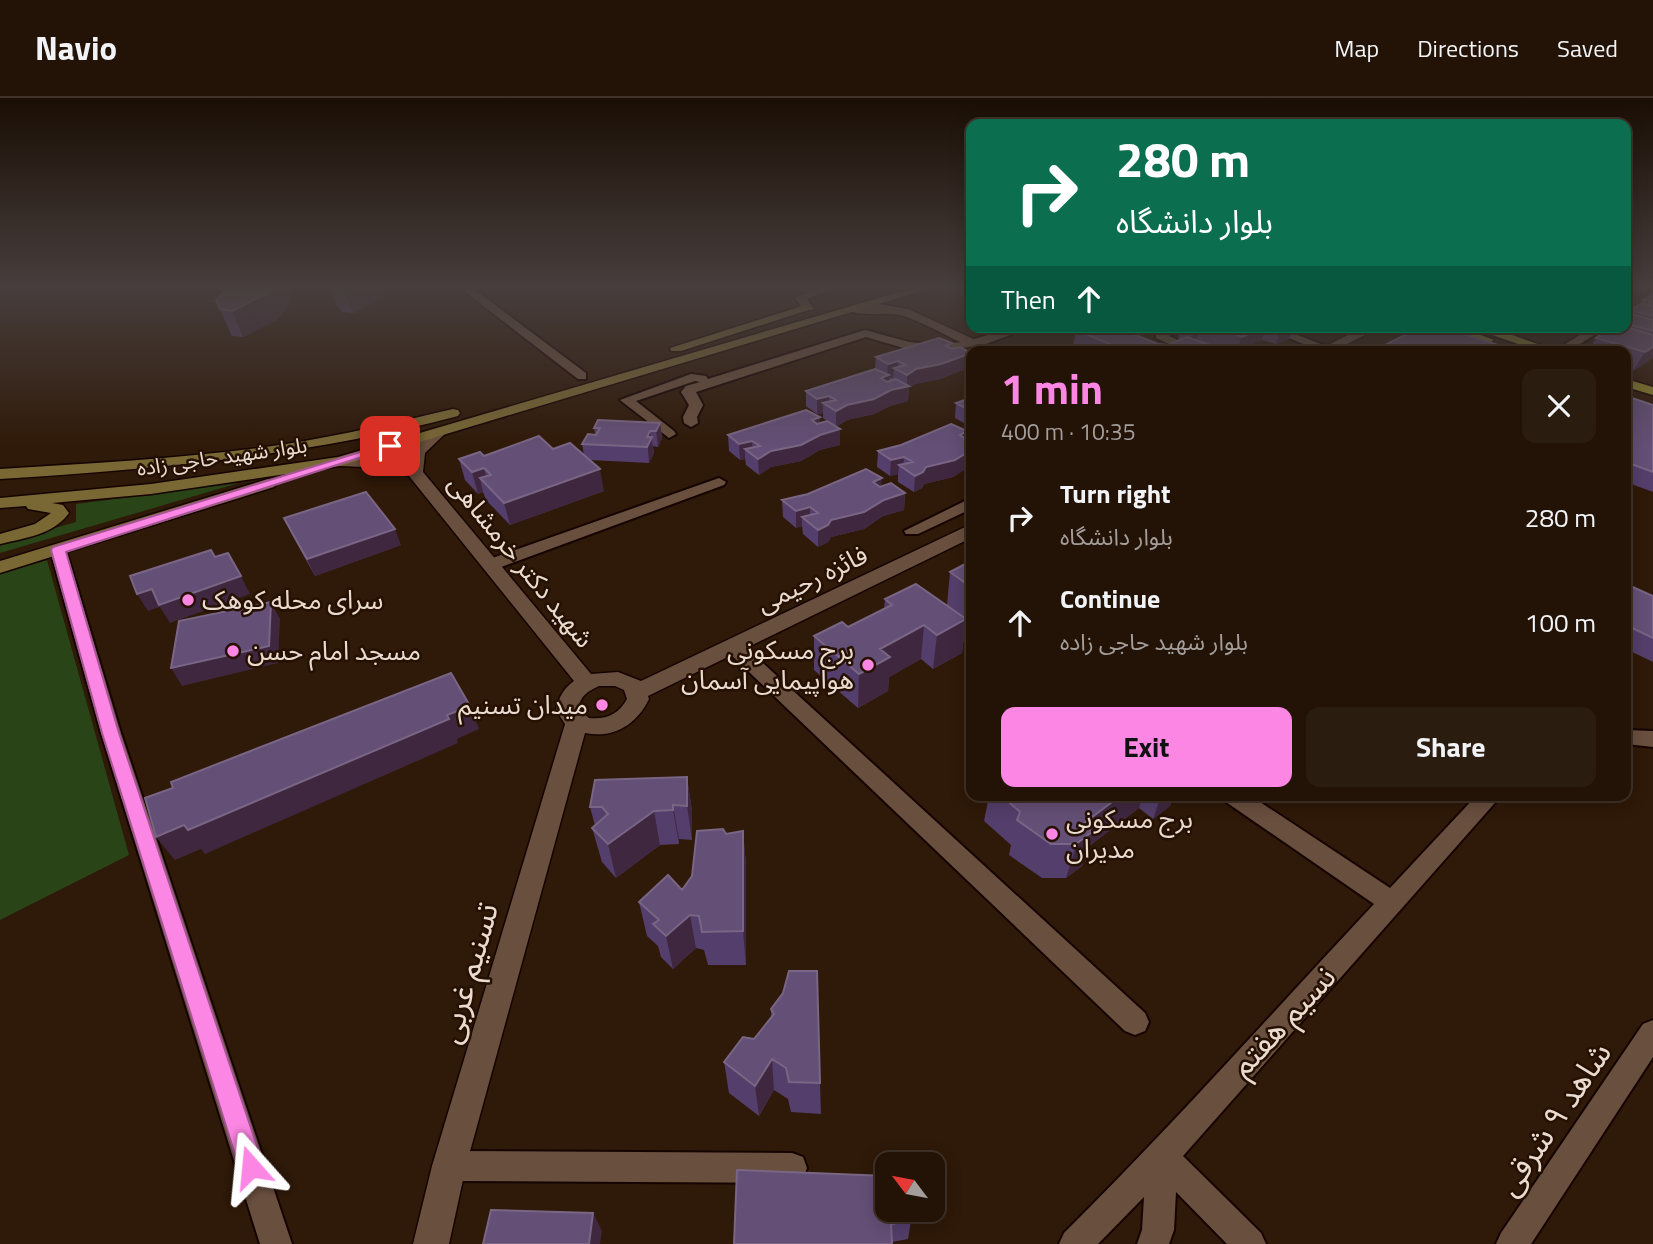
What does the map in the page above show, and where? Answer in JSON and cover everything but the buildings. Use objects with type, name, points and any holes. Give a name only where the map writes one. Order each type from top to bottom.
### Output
[{"type":"main road","name":"بلوار شهید حاجی زاده","points":[[0,474],[145,464],[298,449],[418,422],[700,340]]},
{"type":"main road","name":"بلوار شهید حاجی زاده","points":[[0,503],[22,503],[206,482],[340,461],[749,340]]},
{"type":"main road","points":[[1489,340],[1507,346]]},
{"type":"main road","points":[[1519,340],[1537,346]]},
{"type":"main road","points":[[1631,374],[1653,381]]},
{"type":"main road","points":[[1631,384],[1653,391]]},
{"type":"main road","points":[[0,567],[340,461]]},
{"type":"main road","points":[[0,539],[46,525],[57,519],[60,513],[57,509],[22,503]]},
{"type":"street","points":[[535,340],[582,376]]},
{"type":"street","points":[[691,423],[690,418],[696,405],[687,392],[705,381],[840,340]]},
{"type":"street","points":[[895,340],[946,350],[986,340]]},
{"type":"street","points":[[972,340],[984,346]]},
{"type":"street","points":[[669,433],[627,400],[695,377],[705,381]]},
{"type":"street","name":"شهید دکتر خرمشاهی","points":[[415,473],[417,452],[440,432]]},
{"type":"street","name":"شهید دکتر خرمشاهی","points":[[340,461],[388,463],[415,473],[587,682]]},
{"type":"street","points":[[490,565],[719,482]]},
{"type":"street","points":[[912,531],[966,505]]},
{"type":"street","name":"فائزه رحیمی","points":[[637,692],[966,533]]},
{"type":"street","points":[[58,550],[111,733],[276,1244]]},
{"type":"street","points":[[733,646],[1135,1022]]},
{"type":"street","points":[[618,679],[626,681],[637,692],[636,707],[621,720],[598,727],[577,722],[567,710],[567,702],[578,688],[587,682],[618,679]]},
{"type":"street","name":"تسنیم غربی","points":[[431,1244],[449,1166],[577,722]]},
{"type":"street","points":[[1631,737],[1653,739]]},
{"type":"street","points":[[1241,801],[1392,903]]},
{"type":"street","name":"نسیم هفتم","points":[[1075,1244],[1162,1157],[1214,1096],[1485,801]]},
{"type":"street","name":"شاهد ۹ شرقی","points":[[1512,1244],[1653,1033]]},
{"type":"street","points":[[1153,1244],[1158,1230],[1162,1157]]},
{"type":"street","points":[[1162,1157],[1250,1244]]},
{"type":"street","points":[[449,1166],[792,1168]]},
{"type":"green space","points":[[239,483],[0,553],[0,544],[76,522],[76,504]]},
{"type":"green space","points":[[47,560],[129,855],[0,920],[0,574]]},
{"type":"place","name":"سرای محله کوهک","points":[[188,600]]},
{"type":"place","name":"مسجد امام حسن","points":[[233,651]]},
{"type":"place","name":"برج مسکونی هواپیمایی آسمان","points":[[868,665]]},
{"type":"place","name":"میدان تسنیم","points":[[602,705]]},
{"type":"place","name":"برج مسکونی مدیران","points":[[1052,834]]},
{"type":"route","points":[[251,1167],[111,733],[58,550],[390,446]]}]
